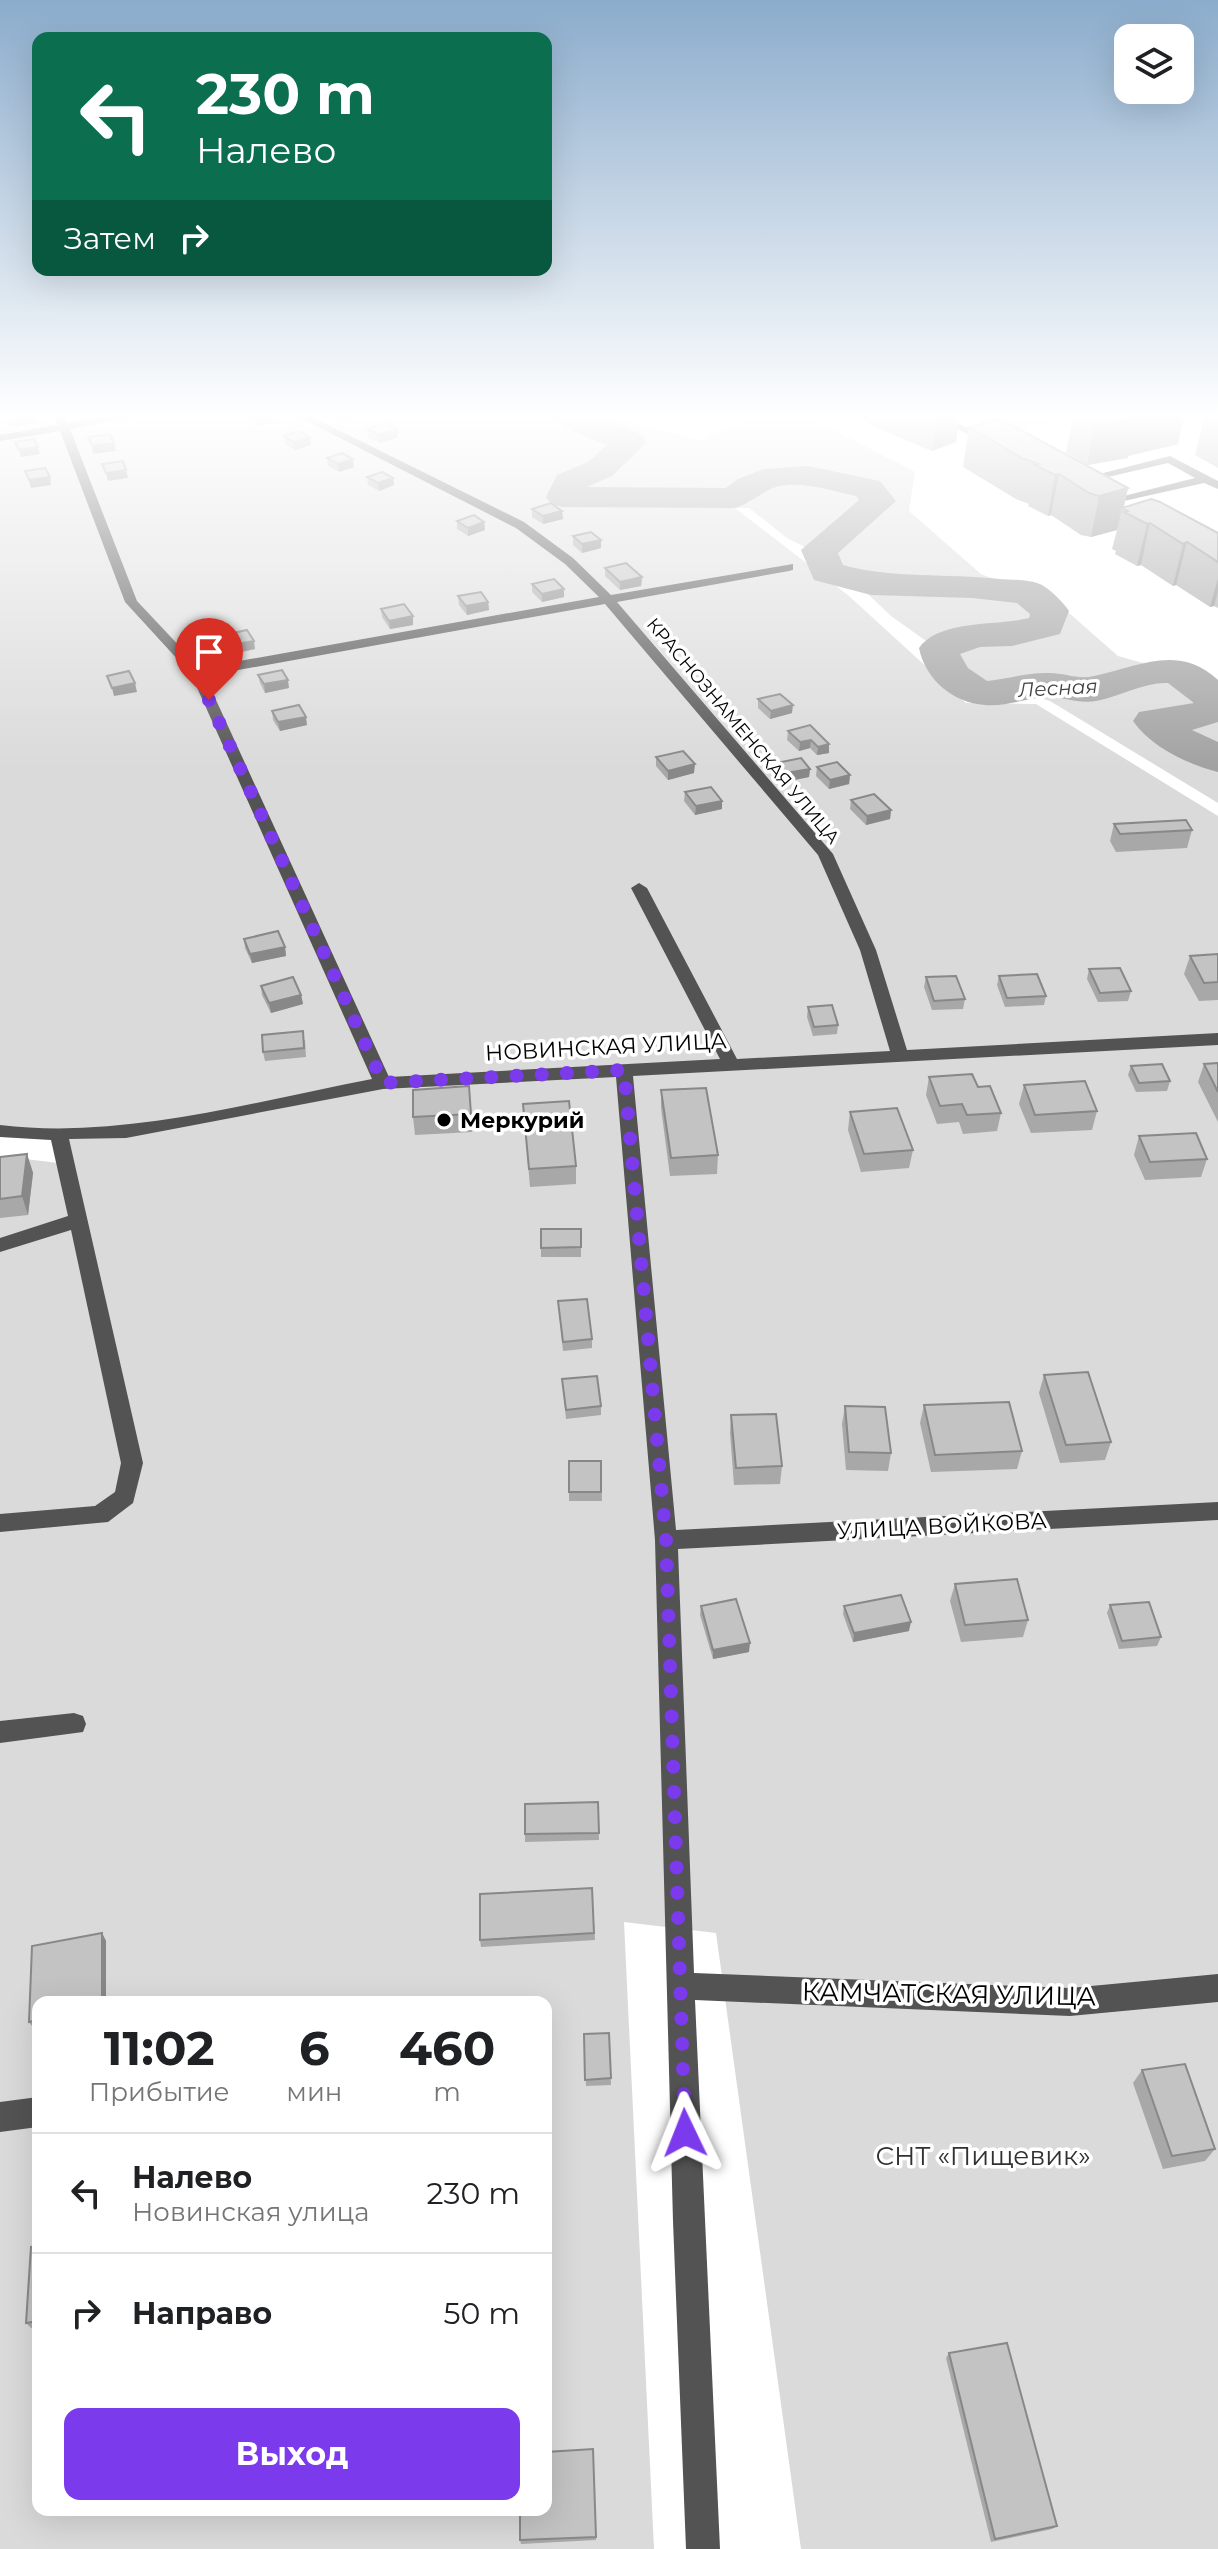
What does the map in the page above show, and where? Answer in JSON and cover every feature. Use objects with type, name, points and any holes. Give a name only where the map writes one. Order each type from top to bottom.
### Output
[{"type":"street","points":[[104,532],[131,602],[197,673],[383,1083]]},
{"type":"street","name":"КРАСНОЗНАМЕНСКАЯ УЛИЦА","points":[[529,532],[569,561],[610,601],[825,854],[868,950],[900,1056]]},
{"type":"street","points":[[197,673],[789,567]]},
{"type":"street","points":[[639,888],[731,1064]]},
{"type":"street","name":"НОВИНСКАЯ УЛИЦА","points":[[0,1131],[59,1134],[126,1132],[383,1083],[1218,1039]]},
{"type":"street","points":[[624,1070],[666,1540],[703,2549]]},
{"type":"street","points":[[0,1523],[100,1515],[125,1497],[132,1463],[59,1134]]},
{"type":"street","points":[[0,1245],[78,1220]]},
{"type":"street","name":"УЛИЦА ВОЙКОВА","points":[[666,1540],[1218,1511]]},
{"type":"street","points":[[0,1732],[74,1724]]},
{"type":"street","name":"КАМЧАТСКАЯ УЛИЦА","points":[[681,1986],[1070,2002],[1218,1988]]},
{"type":"street","points":[[0,2117],[32,2113]]},
{"type":"green space","name":"СНТ «Пищевик»","points":[[0,532],[766,532],[849,596],[966,703],[1036,704],[1218,816],[1218,2549],[801,2549],[716,1933],[624,1922],[654,2549],[0,2549],[0,1156],[67,1164],[59,1134],[0,1133]]},
{"type":"green space","points":[[779,532],[933,532],[981,574],[1060,605],[1118,656],[1218,684],[1218,803],[1050,701],[985,683],[891,616],[834,562]]},
{"type":"building","points":[[591,532],[601,540],[582,544],[573,536]]},
{"type":"building","points":[[1164,532],[1216,532],[1218,562],[1187,542],[1183,544]]},
{"type":"building","points":[[626,563],[642,577],[620,582],[605,568]]},
{"type":"building","points":[[554,579],[564,589],[542,594],[532,584]]},
{"type":"building","points":[[481,592],[488,602],[466,606],[458,596]]},
{"type":"building","points":[[404,604],[413,616],[389,621],[381,609]]},
{"type":"building","points":[[247,630],[254,641],[221,647],[215,637]]},
{"type":"building","points":[[282,670],[288,680],[264,684],[258,675]]},
{"type":"building","points":[[129,671],[135,683],[112,688],[107,676]]},
{"type":"building","points":[[780,694],[793,705],[771,711],[758,699]]},
{"type":"building","points":[[299,705],[306,717],[278,722],[272,711]]},
{"type":"building","points":[[810,725],[829,744],[818,747],[811,740],[800,742],[788,731]]},
{"type":"building","points":[[683,751],[695,764],[668,771],[656,757]]},
{"type":"building","points":[[801,758],[810,769],[780,774],[772,764]]},
{"type":"building","points":[[837,762],[850,775],[830,780],[817,767]]},
{"type":"building","points":[[711,787],[722,801],[696,806],[685,792]]},
{"type":"building","points":[[874,794],[891,810],[867,816],[851,800]]},
{"type":"building","points":[[1186,820],[1192,830],[1120,834],[1114,824]]},
{"type":"building","points":[[278,931],[285,947],[250,954],[244,939]]},
{"type":"building","points":[[1218,954],[1218,982],[1204,983],[1190,956]]},
{"type":"building","points":[[1120,968],[1131,991],[1100,993],[1089,969]]},
{"type":"building","points":[[1037,974],[1046,996],[1007,998],[999,976]]},
{"type":"building","points":[[956,976],[965,999],[934,1001],[926,977]]},
{"type":"building","points":[[293,977],[301,995],[269,1003],[261,986]]},
{"type":"building","points":[[832,1005],[838,1025],[814,1027],[808,1007]]},
{"type":"building","points":[[303,1031],[304,1048],[263,1052],[262,1035]]},
{"type":"building","points":[[1218,1063],[1218,1092],[1204,1064]]},
{"type":"building","points":[[1162,1064],[1170,1081],[1139,1083],[1131,1066]]},
{"type":"building","points":[[972,1074],[978,1087],[990,1086],[1001,1113],[967,1115],[962,1104],[940,1106],[929,1077]]},
{"type":"building","points":[[1085,1081],[1097,1111],[1035,1115],[1024,1085]]},
{"type":"building","points":[[469,1086],[471,1114],[413,1117],[413,1090]]},
{"type":"building","points":[[706,1088],[718,1155],[671,1158],[661,1090]]},
{"type":"building","points":[[569,1101],[576,1166],[529,1169],[523,1104]]},
{"type":"building","points":[[897,1108],[913,1150],[864,1154],[850,1112]]},
{"type":"building","points":[[1196,1133],[1207,1159],[1150,1162],[1139,1136]]},
{"type":"building","points":[[27,1154],[22,1196],[0,1199],[0,1157]]},
{"type":"building","points":[[541,1229],[581,1229],[581,1247],[541,1248]]},
{"type":"building","points":[[587,1299],[592,1339],[563,1342],[558,1301]]},
{"type":"building","points":[[1088,1372],[1111,1442],[1066,1445],[1044,1375]]},
{"type":"building","points":[[597,1376],[601,1406],[566,1410],[562,1379]]},
{"type":"building","points":[[1009,1402],[1022,1451],[935,1455],[924,1405]]},
{"type":"building","points":[[845,1406],[885,1407],[891,1453],[849,1452]]},
{"type":"building","points":[[776,1414],[782,1466],[736,1468],[731,1415]]},
{"type":"building","points":[[569,1461],[601,1461],[601,1492],[569,1492]]},
{"type":"building","points":[[1017,1579],[1028,1620],[965,1625],[955,1584]]},
{"type":"building","points":[[901,1595],[911,1622],[854,1633],[844,1606]]},
{"type":"building","points":[[736,1599],[750,1643],[713,1650],[701,1606]]},
{"type":"building","points":[[1149,1602],[1161,1637],[1122,1641],[1110,1605]]},
{"type":"building","points":[[598,1802],[599,1833],[525,1834],[525,1804]]},
{"type":"building","points":[[592,1888],[594,1933],[480,1940],[480,1894]]},
{"type":"building","points":[[102,1933],[102,1996],[32,1996],[32,2021],[29,2022],[32,1946]]},
{"type":"building","points":[[609,2033],[611,2078],[585,2080],[584,2034]]},
{"type":"building","points":[[1185,2064],[1215,2149],[1172,2156],[1142,2070]]},
{"type":"building","points":[[31,2247],[32,2322],[26,2323]]},
{"type":"building","points":[[1007,2343],[1057,2526],[995,2539],[949,2353]]},
{"type":"building","points":[[593,2449],[596,2537],[520,2540],[520,2516],[552,2516],[552,2452]]},
{"type":"waterway","name":"Лесная","points":[[841,532],[819,550],[827,572],[871,584],[972,587],[1028,593],[1050,611],[1046,626],[1012,634],[975,635],[939,648],[948,670],[960,682],[975,690],[988,693],[1050,685],[1093,689],[1145,673],[1167,670],[1196,681],[1218,706]]},
{"type":"waterway","name":"Лесная","points":[[1218,708],[1193,717],[1154,721],[1175,738],[1218,759]]},
{"type":"place","name":"Меркурий","points":[[444,1120]]},
{"type":"route","points":[[209,700],[383,1083],[624,1070],[666,1540],[685,2133]]}]
